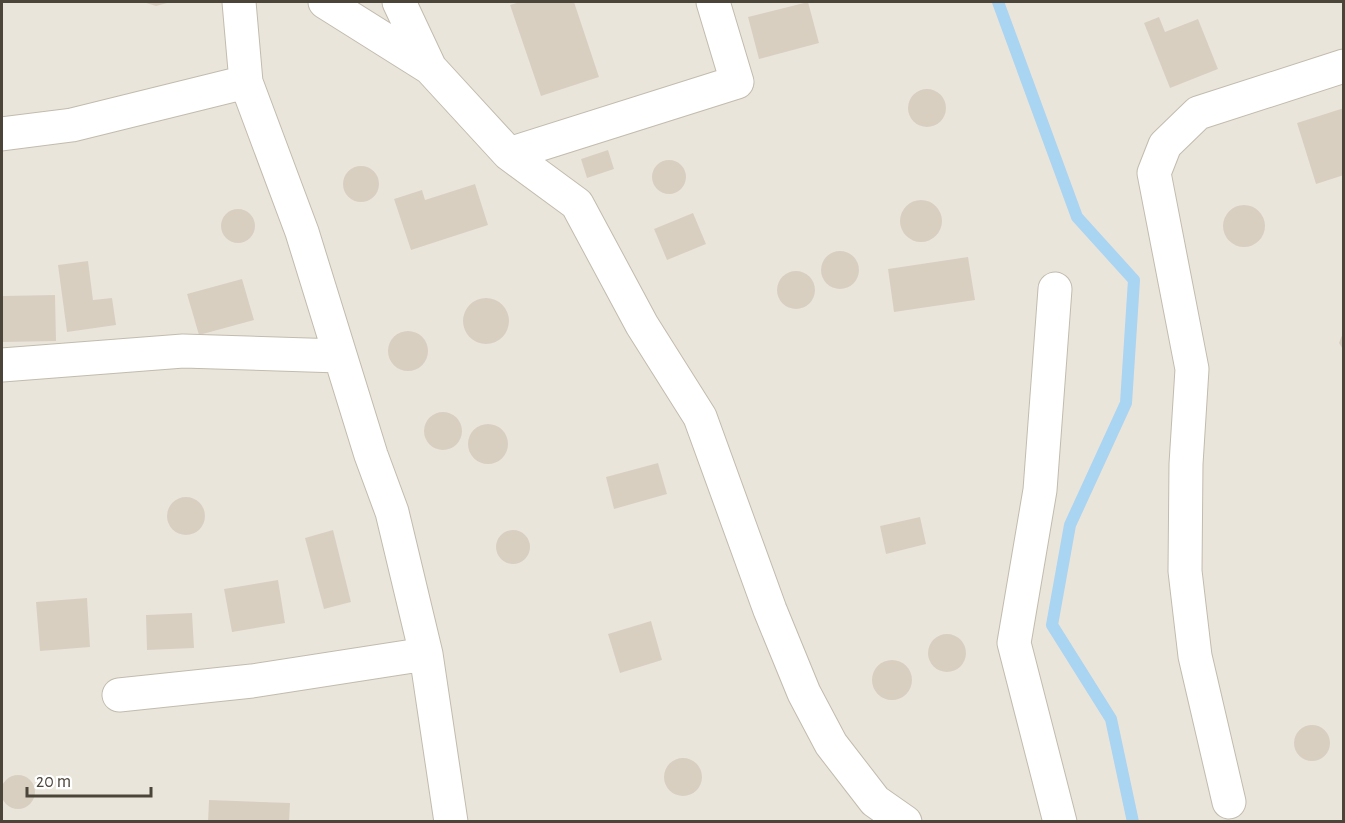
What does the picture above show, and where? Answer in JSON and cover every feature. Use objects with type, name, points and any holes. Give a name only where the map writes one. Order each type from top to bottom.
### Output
[{"type":"street","points":[[239,2],[246,82],[302,232],[339,356],[392,512],[426,654],[451,822]]},
{"type":"street","points":[[325,2],[429,68],[509,154],[577,204],[642,325],[700,417],[770,610],[804,693],[831,744],[875,801],[905,822]]},
{"type":"street","points":[[399,2],[429,68]]},
{"type":"street","points":[[509,154],[738,82],[713,2]]},
{"type":"street","points":[[1229,802],[1196,656],[1185,571],[1186,464],[1192,369],[1154,173],[1165,146],[1198,113],[1344,66]]},
{"type":"street","points":[[2,134],[72,125],[246,82]]},
{"type":"street","points":[[1054,289],[1040,490],[1014,643],[1060,822]]},
{"type":"street","points":[[2,365],[183,351],[339,356]]},
{"type":"street","points":[[118,695],[252,681],[426,654]]},
{"type":"shaded area","points":[[2,2],[1343,2],[1343,821],[2,821]]},
{"type":"building","points":[[143,2],[171,2],[156,6]]},
{"type":"building","points":[[520,2],[574,2],[599,77],[541,96],[510,5]]},
{"type":"building","points":[[808,2],[819,43],[759,59],[748,17]]},
{"type":"building","points":[[1159,17],[1165,32],[1198,19],[1218,69],[1170,88],[1144,23]]},
{"type":"building","points":[[927,89],[941,94],[946,108],[941,122],[927,127],[913,122],[908,108],[913,94]]},
{"type":"building","points":[[1344,108],[1344,175],[1316,184],[1297,123]]},
{"type":"building","points":[[608,150],[614,169],[587,178],[581,159]]},
{"type":"building","points":[[669,160],[681,165],[686,177],[681,189],[669,194],[657,189],[652,177],[657,165]]},
{"type":"building","points":[[361,166],[374,171],[379,184],[374,197],[361,202],[348,197],[343,184],[348,171]]},
{"type":"building","points":[[475,184],[488,225],[411,250],[394,199],[422,190],[425,200]]},
{"type":"building","points":[[921,200],[929,201],[936,206],[941,213],[941,229],[936,236],[929,241],[921,242],[913,241],[906,236],[901,229],[900,221],[901,213],[906,206],[913,201]]},
{"type":"building","points":[[1244,205],[1259,211],[1265,226],[1259,241],[1244,247],[1229,241],[1223,226],[1229,211]]},
{"type":"building","points":[[238,209],[250,214],[255,226],[250,238],[238,243],[226,238],[221,226],[226,214]]},
{"type":"building","points":[[693,213],[706,244],[667,260],[654,229]]},
{"type":"building","points":[[840,251],[853,257],[859,270],[853,283],[840,289],[827,283],[821,270],[827,257]]},
{"type":"building","points":[[968,257],[975,300],[894,312],[888,269]]},
{"type":"building","points":[[88,261],[93,300],[112,298],[116,325],[67,332],[58,265]]},
{"type":"building","points":[[796,271],[810,276],[815,290],[810,304],[796,309],[782,304],[777,290],[782,276]]},
{"type":"building","points":[[242,279],[254,320],[199,335],[187,294]]},
{"type":"building","points":[[55,295],[56,341],[2,342],[2,296]]},
{"type":"building","points":[[486,298],[502,305],[509,321],[502,337],[486,344],[470,337],[463,321],[470,305]]},
{"type":"building","points":[[1344,330],[1344,351],[1339,343]]},
{"type":"building","points":[[408,331],[416,332],[422,337],[427,343],[427,359],[422,365],[416,370],[408,371],[400,370],[394,365],[389,359],[388,351],[389,343],[394,337],[400,332]]},
{"type":"building","points":[[443,412],[450,413],[456,418],[461,424],[461,438],[456,444],[450,449],[443,450],[436,449],[430,444],[425,438],[424,431],[425,424],[430,418],[436,413]]},
{"type":"building","points":[[488,424],[502,430],[508,444],[502,458],[488,464],[474,458],[468,444],[474,430]]},
{"type":"building","points":[[658,463],[667,494],[614,509],[606,477]]},
{"type":"building","points":[[186,497],[193,498],[199,503],[204,509],[204,523],[199,529],[193,534],[186,535],[179,534],[173,529],[168,523],[167,516],[168,509],[173,503],[179,498]]},
{"type":"building","points":[[920,517],[926,544],[886,554],[880,526]]},
{"type":"building","points":[[333,530],[351,602],[324,609],[305,538]]},
{"type":"building","points":[[513,530],[525,535],[530,547],[525,559],[513,564],[501,559],[496,547],[501,535]]},
{"type":"building","points":[[278,580],[285,623],[232,632],[224,589]]},
{"type":"building","points":[[87,598],[90,647],[40,651],[36,602]]},
{"type":"building","points":[[192,613],[194,648],[147,650],[146,615]]},
{"type":"building","points":[[651,621],[662,660],[620,673],[608,634]]},
{"type":"building","points":[[947,634],[961,639],[966,653],[961,667],[947,672],[933,667],[928,653],[933,639]]},
{"type":"building","points":[[892,660],[900,661],[906,666],[911,672],[911,688],[906,694],[900,699],[892,700],[884,699],[878,694],[873,688],[872,680],[873,672],[878,666],[884,661]]},
{"type":"building","points":[[1312,725],[1324,731],[1330,743],[1324,755],[1312,761],[1300,755],[1294,743],[1300,731]]},
{"type":"building","points":[[683,758],[697,763],[702,777],[697,791],[683,796],[669,791],[664,777],[669,763]]},
{"type":"building","points":[[18,775],[30,780],[35,792],[30,804],[18,809],[6,804],[1,792],[6,780]]},
{"type":"building","points":[[209,800],[290,803],[289,822],[208,822]]},
{"type":"waterway","points":[[998,2],[1077,217],[1134,280],[1126,403],[1070,525],[1052,625],[1111,719],[1133,822]]}]
